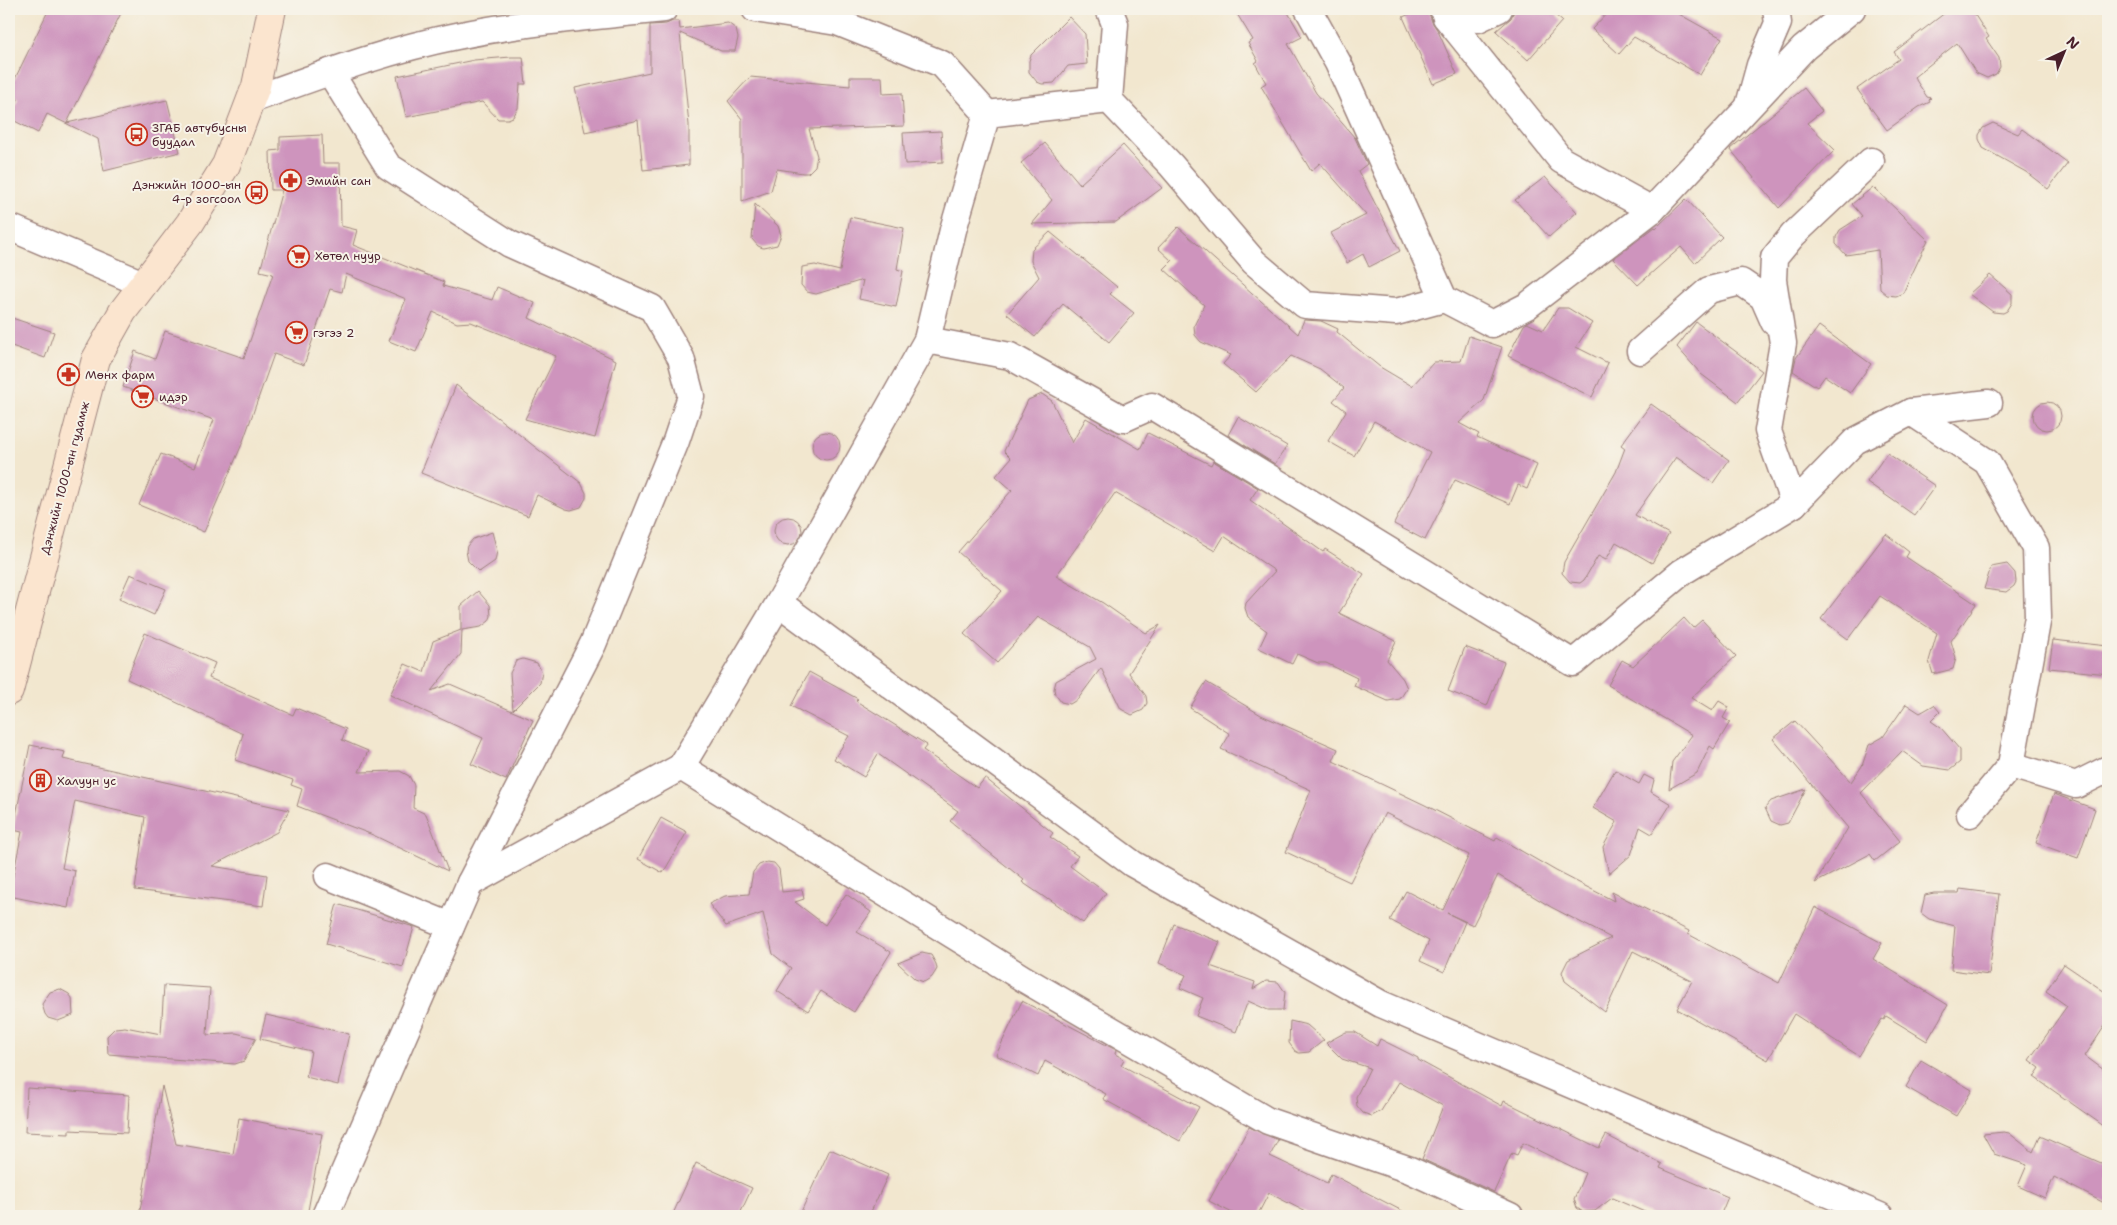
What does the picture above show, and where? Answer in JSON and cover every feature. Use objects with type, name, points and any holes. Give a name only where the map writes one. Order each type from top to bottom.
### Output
[{"type":"main road","name":"Дэнжийн 1000-ын гудамж","points":[[9,690],[96,359],[123,311],[190,222],[226,164],[256,86],[272,9]]},
{"type":"street","points":[[250,100],[368,59],[456,36],[528,24],[664,9]]},
{"type":"street","points":[[754,9],[837,22],[942,64],[986,114]]},
{"type":"street","points":[[1108,9],[1115,24],[1109,100],[1171,165],[1254,262],[1304,306],[1396,312],[1444,299]]},
{"type":"street","points":[[1308,9],[1338,63],[1444,299],[1492,324],[1527,306],[1652,210],[1737,119],[1748,110],[1804,48],[1852,9]]},
{"type":"street","points":[[1445,13],[1478,19],[1498,9]]},
{"type":"street","points":[[1445,13],[1561,160],[1652,210]]},
{"type":"street","points":[[1748,110],[1760,65],[1779,13]]},
{"type":"street","points":[[325,1216],[470,884],[593,644],[676,441],[691,396],[681,358],[652,308],[510,244],[388,166],[330,72]]},
{"type":"street","points":[[986,114],[1109,100]]},
{"type":"street","points":[[470,884],[681,767],[779,603],[927,340],[953,230],[986,114]]},
{"type":"street","points":[[1794,504],[1768,431],[1783,343],[1773,280],[1774,258],[1793,235],[1871,161]]},
{"type":"street","points":[[9,227],[142,284]]},
{"type":"street","points":[[1640,351],[1709,290],[1740,282],[1763,297],[1783,343]]},
{"type":"street","points":[[927,340],[1010,356],[1123,418],[1152,406],[1573,663],[1682,572],[1794,504],[1856,441],[1911,412],[1989,404]]},
{"type":"street","points":[[1911,412],[1988,462],[2036,548],[2038,617],[2011,765],[1970,814]]},
{"type":"street","points":[[779,603],[1133,864],[1381,1004],[1880,1216]]},
{"type":"street","points":[[2011,765],[2076,784],[2108,769]]},
{"type":"street","points":[[681,767],[1024,979],[1268,1121],[1410,1170],[1510,1216]]},
{"type":"street","points":[[328,876],[451,926]]},
{"type":"building","points":[[49,9],[123,9],[67,123],[167,100],[180,152],[104,171],[98,139],[47,114],[38,133],[9,118],[18,99],[9,94],[9,91]]},
{"type":"building","points":[[1234,9],[1286,9],[1302,37],[1288,44],[1316,93],[1355,138],[1367,164],[1358,171],[1400,251],[1369,267],[1363,254],[1347,263],[1331,233],[1366,215],[1320,163],[1311,171],[1261,86],[1266,83],[1255,63],[1258,61],[1248,43],[1253,40]]},
{"type":"building","points":[[1515,9],[1548,9],[1562,21],[1528,60],[1496,31],[1511,18]]},
{"type":"building","points":[[1611,9],[1670,9],[1722,38],[1700,75],[1634,37],[1619,54],[1592,29]]},
{"type":"building","points":[[1950,9],[1971,9],[1989,37],[1986,39],[1999,58],[2000,67],[1996,74],[1987,78],[1976,73],[1957,43],[1914,77],[1927,97],[1931,98],[1930,102],[1919,107],[1887,130],[1857,89],[1899,59],[1894,52]]},
{"type":"building","points":[[1418,10],[1428,10],[1457,74],[1433,84],[1403,17]]},
{"type":"building","points":[[1069,17],[1085,34],[1087,64],[1068,66],[1054,83],[1042,84],[1037,82],[1029,72],[1031,55]]},
{"type":"building","points":[[679,21],[680,29],[728,23],[736,29],[738,38],[735,51],[721,51],[680,33],[689,125],[689,165],[643,170],[638,120],[585,132],[575,88],[650,72],[650,25],[666,24]]},
{"type":"building","points":[[523,57],[526,84],[520,84],[518,108],[513,117],[498,119],[482,102],[406,117],[397,76],[474,60]]},
{"type":"building","points":[[750,77],[850,86],[850,77],[882,77],[883,94],[902,93],[904,126],[809,129],[817,156],[815,166],[808,173],[777,169],[771,191],[742,201],[742,119],[728,101]]},
{"type":"building","points":[[1804,88],[1822,111],[1807,123],[1835,150],[1779,208],[1730,149]]},
{"type":"building","points":[[1993,123],[2018,134],[2022,129],[2068,163],[2048,189],[2026,172],[1983,148],[1979,135],[1983,128]]},
{"type":"building","points":[[941,131],[943,162],[905,164],[903,133]]},
{"type":"building","points":[[322,135],[323,163],[340,163],[341,226],[357,230],[353,245],[444,282],[443,286],[492,300],[497,287],[535,303],[529,318],[616,360],[595,438],[525,419],[556,356],[471,322],[457,323],[433,312],[416,352],[389,341],[406,299],[346,274],[342,292],[330,289],[304,365],[274,354],[242,444],[204,532],[139,505],[161,454],[195,467],[214,420],[123,387],[135,351],[155,359],[165,331],[244,358],[273,274],[260,271],[282,190],[271,190],[270,151],[280,150],[280,137]]},
{"type":"building","points":[[1045,143],[1080,184],[1123,145],[1162,188],[1116,222],[1032,224],[1052,200],[1021,163]]},
{"type":"building","points":[[1545,177],[1577,212],[1549,237],[1515,200]]},
{"type":"building","points":[[1873,187],[1928,240],[1903,293],[1896,296],[1887,295],[1880,289],[1878,250],[1846,255],[1836,244],[1836,237],[1840,230],[1862,216],[1852,204]]},
{"type":"building","points":[[1686,199],[1722,237],[1695,263],[1681,247],[1638,285],[1613,259],[1656,228]]},
{"type":"building","points":[[755,204],[778,226],[781,235],[777,245],[763,248],[758,246],[752,239]]},
{"type":"building","points":[[850,217],[904,228],[897,269],[903,271],[896,307],[859,299],[863,280],[816,294],[807,292],[801,285],[802,267],[815,265],[840,271]]},
{"type":"building","points":[[1178,227],[1298,334],[1304,320],[1321,321],[1338,329],[1337,332],[1380,367],[1412,386],[1434,362],[1461,361],[1469,336],[1502,347],[1484,400],[1459,423],[1479,434],[1477,437],[1537,465],[1527,489],[1518,485],[1510,504],[1455,480],[1425,540],[1394,524],[1430,452],[1374,421],[1354,456],[1328,441],[1346,411],[1333,401],[1344,388],[1320,369],[1291,356],[1256,392],[1223,364],[1231,355],[1201,342],[1195,335],[1194,326],[1204,305],[1164,269],[1172,261],[1158,248]]},
{"type":"building","points":[[1050,232],[1117,287],[1110,294],[1134,313],[1109,342],[1063,304],[1035,337],[1007,314],[1039,277],[1031,261],[1032,249]]},
{"type":"building","points":[[1990,275],[2012,294],[2012,303],[2007,311],[2003,313],[1993,312],[1969,294]]},
{"type":"building","points":[[1558,308],[1568,308],[1592,323],[1576,347],[1608,363],[1592,397],[1508,356],[1524,325],[1527,323],[1543,330]]},
{"type":"building","points":[[9,317],[54,332],[45,358],[9,345]]},
{"type":"building","points":[[1696,322],[1762,371],[1738,402],[1701,374],[1677,347]]},
{"type":"building","points":[[1819,326],[1871,364],[1850,393],[1825,376],[1817,387],[1793,371],[1796,358]]},
{"type":"building","points":[[456,385],[581,483],[586,493],[586,498],[581,507],[571,510],[566,509],[537,495],[528,516],[421,473]]},
{"type":"building","points":[[1042,394],[1052,401],[1072,443],[1086,418],[1140,449],[1148,433],[1211,465],[1213,461],[1258,488],[1250,500],[1323,552],[1325,549],[1364,574],[1339,613],[1396,641],[1387,660],[1403,679],[1407,688],[1400,699],[1388,701],[1354,686],[1357,678],[1326,663],[1318,663],[1297,654],[1292,664],[1259,648],[1267,631],[1248,617],[1245,608],[1246,603],[1275,571],[1224,536],[1215,551],[1115,493],[1056,576],[1103,603],[1146,633],[1160,625],[1129,673],[1146,696],[1147,703],[1143,710],[1132,715],[1121,709],[1101,668],[1078,699],[1070,704],[1061,702],[1055,694],[1056,681],[1096,659],[1090,647],[1038,617],[997,663],[964,634],[1002,591],[958,552],[1012,490],[996,476],[1011,458],[1004,451],[1028,400]]},
{"type":"building","points":[[2047,402],[2057,406],[2061,416],[2057,426],[2047,430],[2037,426],[2033,416],[2037,406]]},
{"type":"building","points":[[1651,404],[1729,460],[1713,483],[1676,457],[1635,515],[1669,534],[1652,563],[1616,542],[1606,560],[1598,556],[1584,580],[1580,583],[1570,582],[1562,573],[1564,562],[1616,472],[1625,448],[1621,445]]},
{"type":"building","points":[[1238,417],[1287,446],[1275,464],[1228,435]]},
{"type":"building","points":[[826,432],[836,436],[840,446],[836,456],[826,460],[816,456],[812,446],[816,436]]},
{"type":"building","points":[[1887,453],[1935,486],[1914,515],[1867,482]]},
{"type":"building","points":[[788,517],[798,521],[802,531],[798,541],[788,545],[778,541],[774,531],[778,521]]},
{"type":"building","points":[[492,532],[497,551],[495,561],[479,572],[468,561],[467,546],[473,539]]},
{"type":"building","points":[[1886,534],[1909,552],[1906,557],[1976,604],[1951,641],[1956,658],[1953,669],[1933,674],[1929,661],[1937,633],[1880,596],[1848,639],[1821,619]]},
{"type":"building","points":[[2007,564],[2015,573],[2016,582],[2014,586],[2006,592],[1984,589],[1991,567]]},
{"type":"building","points":[[130,574],[166,589],[154,615],[119,599]]},
{"type":"building","points":[[478,591],[490,605],[491,616],[489,621],[481,627],[462,630],[461,654],[431,691],[450,684],[533,720],[506,780],[471,764],[483,738],[417,708],[415,709],[416,707],[390,695],[405,664],[424,672],[433,641],[461,630],[461,606]]},
{"type":"building","points":[[1684,618],[1693,628],[1702,620],[1736,656],[1691,698],[1712,711],[1719,701],[1729,707],[1723,718],[1730,722],[1714,749],[1710,746],[1697,773],[1669,789],[1672,762],[1692,735],[1608,685],[1622,660],[1633,666]]},
{"type":"building","points":[[145,633],[215,663],[209,678],[293,715],[296,708],[346,729],[342,740],[368,751],[359,772],[400,771],[409,776],[414,785],[413,808],[426,814],[448,871],[373,835],[297,806],[302,789],[291,785],[293,780],[235,760],[243,734],[127,679]]},
{"type":"building","points":[[2053,640],[2108,646],[2108,674],[2049,668]]},
{"type":"building","points":[[1465,647],[1504,662],[1487,706],[1448,691]]},
{"type":"building","points":[[523,659],[537,663],[542,672],[540,683],[513,710],[510,673],[516,661]]},
{"type":"building","points":[[809,672],[858,699],[856,701],[927,745],[923,750],[977,788],[985,778],[1053,833],[1050,837],[1078,856],[1070,866],[1106,893],[1083,923],[1022,882],[1024,880],[950,821],[958,811],[878,754],[864,777],[834,759],[849,736],[791,706]]},
{"type":"building","points":[[1206,682],[1261,715],[1338,749],[1333,761],[1495,841],[1497,837],[1556,871],[1614,901],[1612,892],[1689,931],[1688,934],[1779,983],[1815,907],[1882,943],[1873,959],[1948,1005],[1927,1041],[1886,1016],[1884,1020],[1882,1019],[1859,1056],[1794,1014],[1768,1060],[1677,1009],[1692,981],[1633,951],[1605,1012],[1565,981],[1562,972],[1568,960],[1611,938],[1551,907],[1498,875],[1473,925],[1447,913],[1465,922],[1444,972],[1420,961],[1429,941],[1390,920],[1406,891],[1443,910],[1469,855],[1385,813],[1350,882],[1286,852],[1311,790],[1221,749],[1230,734],[1190,708]]},
{"type":"building","points":[[1906,704],[1920,713],[1934,705],[1940,712],[1931,721],[1941,728],[1960,750],[1960,762],[1950,770],[1923,766],[1902,751],[1861,793],[1900,841],[1875,861],[1870,854],[1815,883],[1848,828],[1773,739],[1795,721],[1851,782],[1862,766],[1869,745],[1883,737]]},
{"type":"building","points":[[30,745],[65,752],[63,759],[289,810],[277,832],[212,866],[267,875],[263,906],[135,890],[145,817],[75,801],[62,868],[75,871],[68,908],[9,896],[22,832],[13,830]]},
{"type":"building","points":[[1615,770],[1639,784],[1644,775],[1654,780],[1651,792],[1671,804],[1652,834],[1640,827],[1631,855],[1609,874],[1603,847],[1617,822],[1593,808]]},
{"type":"building","points":[[1806,789],[1788,823],[1780,825],[1771,821],[1765,808],[1771,801]]},
{"type":"building","points":[[2054,794],[2095,809],[2078,858],[2036,843]]},
{"type":"building","points":[[661,818],[687,832],[663,873],[638,859]]},
{"type":"building","points":[[767,862],[774,863],[779,869],[782,892],[802,890],[804,899],[795,902],[825,925],[846,894],[871,912],[857,932],[891,952],[854,1012],[821,991],[808,1011],[777,991],[791,968],[773,954],[763,913],[726,926],[709,904],[725,896],[749,894],[753,872],[759,865]]},
{"type":"building","points":[[1960,889],[1999,894],[1989,975],[1951,970],[1955,926],[1929,919],[1921,913],[1925,895],[1959,893]]},
{"type":"building","points":[[337,904],[414,927],[403,967],[326,944]]},
{"type":"building","points":[[1174,924],[1220,942],[1210,966],[1255,982],[1253,989],[1266,981],[1278,982],[1285,992],[1283,1010],[1268,1010],[1248,1001],[1236,1032],[1196,1016],[1203,998],[1180,988],[1186,975],[1159,963]]},
{"type":"building","points":[[922,953],[931,955],[937,969],[932,977],[924,982],[915,979],[898,963]]},
{"type":"building","points":[[2064,964],[2108,994],[2108,1021],[2085,1056],[2108,1073],[2108,1129],[2034,1077],[2040,1068],[2029,1060],[2067,1006],[2046,991]]},
{"type":"building","points":[[164,985],[210,988],[207,1035],[236,1033],[256,1038],[244,1061],[235,1064],[108,1054],[107,1036],[115,1028],[125,1027],[161,1034]]},
{"type":"building","points":[[60,989],[72,998],[73,1015],[58,1021],[48,1018],[42,1004],[50,992]]},
{"type":"building","points":[[1022,1001],[1116,1050],[1115,1054],[1124,1059],[1121,1065],[1199,1107],[1180,1141],[1103,1099],[1106,1094],[1045,1061],[1038,1076],[996,1055]]},
{"type":"building","points":[[266,1015],[349,1034],[338,1085],[306,1077],[311,1051],[260,1039]]},
{"type":"building","points":[[1290,1021],[1307,1025],[1324,1040],[1309,1052],[1299,1053],[1295,1051],[1289,1043]]},
{"type":"building","points":[[1346,1032],[1355,1032],[1377,1046],[1380,1039],[1418,1058],[1418,1060],[1502,1106],[1504,1101],[1599,1148],[1606,1135],[1662,1164],[1660,1168],[1728,1197],[1720,1216],[1654,1216],[1612,1198],[1595,1211],[1583,1212],[1577,1208],[1574,1199],[1585,1173],[1523,1143],[1517,1155],[1512,1153],[1494,1192],[1422,1159],[1443,1106],[1399,1082],[1381,1111],[1372,1116],[1363,1113],[1357,1106],[1356,1097],[1370,1068],[1342,1059],[1326,1043]]},
{"type":"building","points":[[1921,1060],[1972,1090],[1956,1116],[1906,1087]]},
{"type":"building","points":[[162,1086],[176,1144],[233,1154],[239,1118],[322,1134],[307,1216],[139,1216]]},
{"type":"building","points":[[27,1088],[129,1095],[127,1133],[69,1130],[69,1134],[25,1132]]},
{"type":"building","points":[[1249,1127],[1278,1140],[1270,1156],[1327,1183],[1331,1174],[1412,1216],[1314,1216],[1269,1193],[1257,1216],[1238,1216],[1209,1201]]},
{"type":"building","points":[[2009,1133],[2033,1152],[2040,1136],[2108,1166],[2108,1205],[2054,1177],[2045,1198],[2018,1186],[2027,1165],[1994,1154],[1983,1134]]},
{"type":"building","points":[[830,1149],[888,1175],[869,1216],[799,1216]]},
{"type":"building","points":[[696,1163],[752,1188],[739,1216],[672,1216]]},
{"type":"place","name":"ЗГАБ автүбусны буудал","points":[[136,135]]},
{"type":"place","name":"Эмийн сан","points":[[291,181]]},
{"type":"place","name":"Дэнжийн 1000-ын 4-р зогсоол","points":[[257,192]]},
{"type":"place","name":"Хөтөл нуур","points":[[299,256]]},
{"type":"place","name":"гэгээ 2","points":[[297,333]]},
{"type":"place","name":"Мөнх фарм","points":[[69,375]]},
{"type":"place","name":"идэр","points":[[143,397]]},
{"type":"place","name":"Халуун ус","points":[[41,781]]}]
